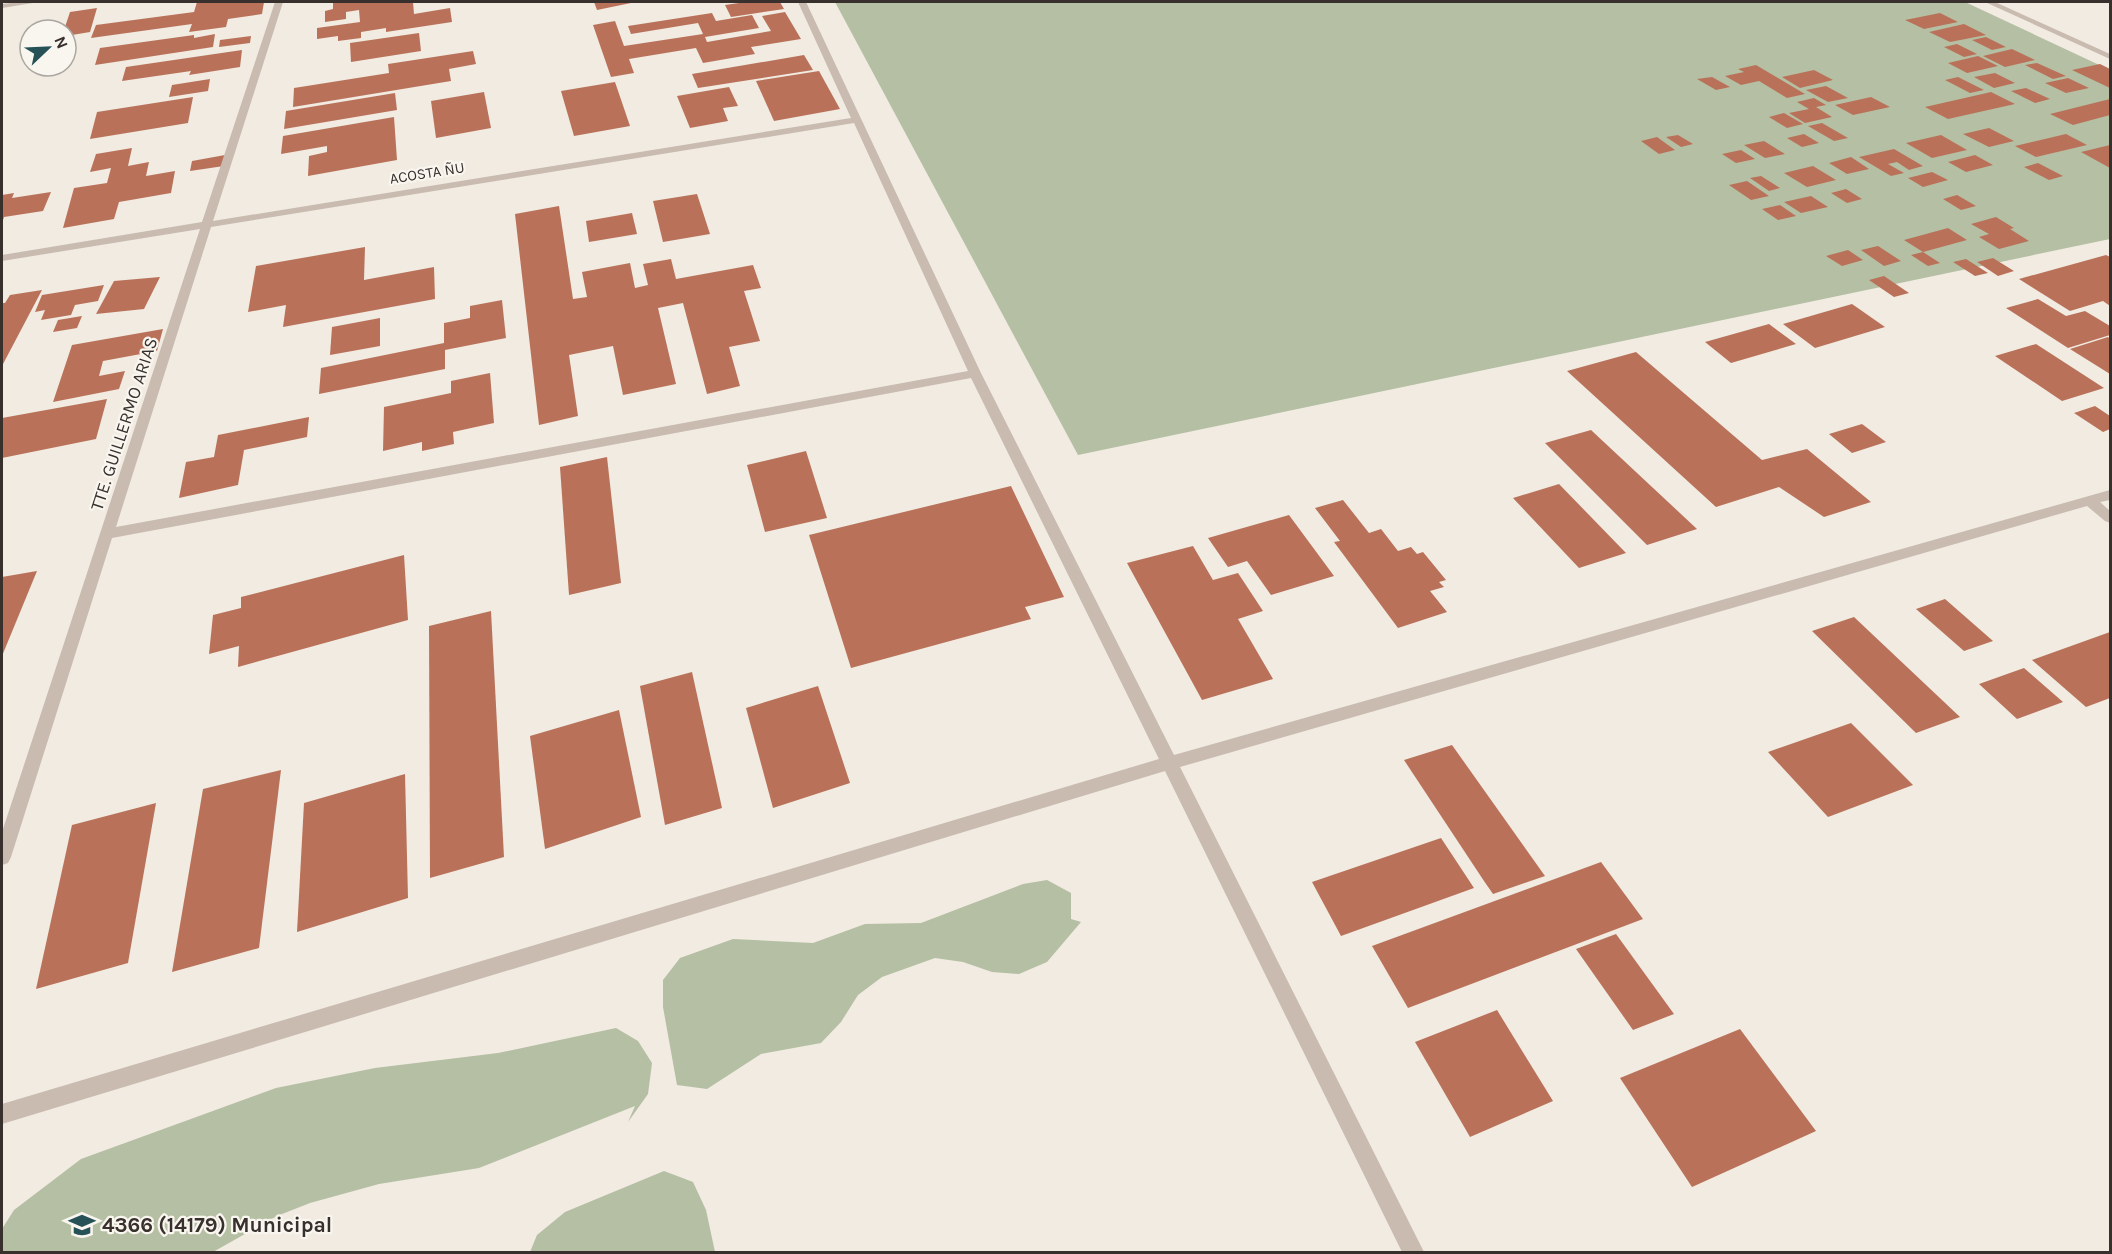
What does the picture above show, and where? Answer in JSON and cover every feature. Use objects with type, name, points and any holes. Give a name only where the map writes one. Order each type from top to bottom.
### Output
[{"type":"street","points":[[2,6],[35,2]]},
{"type":"street","name":"TTE. GUILLERMO ARIAS","points":[[2,857],[279,2]]},
{"type":"street","points":[[802,2],[975,373],[1413,1252]]},
{"type":"street","points":[[1989,2],[2110,57]]},
{"type":"street","name":"ACOSTA ÑU","points":[[2,258],[207,223],[857,120]]},
{"type":"street","points":[[107,534],[975,373]]},
{"type":"street","points":[[2,1114],[1169,764],[2110,495]]},
{"type":"street","points":[[2090,501],[2110,518]]},
{"type":"green space","points":[[835,2],[1965,2],[2110,70],[2110,239],[1078,455]]},
{"type":"green space","points":[[1047,880],[1071,893],[1071,919],[1081,922],[1047,962],[1019,974],[992,972],[963,962],[935,958],[882,977],[858,995],[841,1022],[821,1043],[761,1054],[707,1089],[677,1085],[663,1007],[663,980],[680,958],[733,939],[813,943],[865,924],[921,923],[1023,884]]},
{"type":"green space","points":[[616,1028],[638,1041],[652,1063],[648,1094],[628,1122],[635,1106],[479,1168],[379,1184],[310,1203],[277,1216],[213,1252],[2,1252],[2,1229],[14,1210],[81,1159],[276,1088],[375,1068],[498,1053]]},
{"type":"green space","points":[[664,1171],[693,1182],[706,1210],[715,1252],[530,1252],[537,1235],[565,1212]]},
{"type":"building","points":[[197,2],[264,2],[262,14],[228,19],[226,27],[189,32],[192,24],[91,38],[96,25],[194,12]]},
{"type":"building","points":[[333,2],[413,2],[414,14],[450,8],[452,22],[386,32],[386,28],[361,32],[361,38],[338,41],[338,36],[317,39],[317,28],[360,22],[359,10],[346,12],[346,19],[325,22],[325,11],[333,9]]},
{"type":"building","points":[[594,2],[631,2],[631,3],[597,10]]},
{"type":"building","points":[[746,2],[780,2],[784,9],[731,17],[725,5]]},
{"type":"building","points":[[97,8],[90,32],[78,34],[78,18],[68,18],[70,12]]},
{"type":"building","points":[[785,12],[801,39],[751,47],[755,54],[703,63],[696,48],[629,59],[634,73],[611,77],[593,25],[615,21],[624,46],[703,34],[698,23],[631,34],[628,26],[712,13],[716,21],[752,15],[759,28],[705,37],[707,42],[771,31],[762,16]]},
{"type":"building","points":[[1940,13],[1958,22],[1924,29],[1905,20]]},
{"type":"building","points":[[1964,24],[1986,35],[1950,42],[1929,32]]},
{"type":"building","points":[[419,33],[421,51],[351,62],[350,43]]},
{"type":"building","points":[[215,34],[213,47],[95,65],[100,48]]},
{"type":"building","points":[[251,36],[250,43],[219,47],[220,40]]},
{"type":"building","points":[[1986,37],[2006,47],[1992,50],[1972,40]]},
{"type":"building","points":[[1957,44],[1977,54],[1964,57],[1944,47]]},
{"type":"building","points":[[2012,49],[2035,60],[2005,67],[1983,56]]},
{"type":"building","points":[[242,50],[240,67],[189,75],[191,71],[122,81],[126,67]]},
{"type":"building","points":[[473,51],[476,64],[449,69],[451,81],[293,107],[294,88],[389,73],[388,64]]},
{"type":"building","points":[[804,55],[813,70],[698,88],[692,74]]},
{"type":"building","points":[[1978,56],[1998,66],[1967,73],[1948,63]]},
{"type":"building","points":[[2037,63],[2066,76],[2053,79],[2025,65]]},
{"type":"building","points":[[2100,64],[2110,69],[2110,88],[2072,70]]},
{"type":"building","points":[[1756,65],[1805,94],[1787,98],[1759,81],[1741,85],[1725,76],[1744,72],[1738,69]]},
{"type":"building","points":[[1814,70],[1833,80],[1800,88],[1782,77]]},
{"type":"building","points":[[819,71],[840,109],[774,121],[756,81]]},
{"type":"building","points":[[1995,73],[2015,83],[1994,88],[1974,77]]},
{"type":"building","points":[[1712,77],[1730,87],[1716,90],[1697,79]]},
{"type":"building","points":[[1958,77],[1984,90],[1970,93],[1945,80]]},
{"type":"building","points":[[2068,78],[2089,88],[2066,93],[2045,83]]},
{"type":"building","points":[[210,79],[208,91],[169,97],[172,85]]},
{"type":"building","points":[[615,82],[630,126],[574,136],[561,91]]},
{"type":"building","points":[[1826,86],[1848,98],[1828,102],[1806,90]]},
{"type":"building","points":[[729,87],[738,106],[723,108],[728,121],[690,128],[677,96]]},
{"type":"building","points":[[2026,88],[2050,99],[2035,103],[2011,91]]},
{"type":"building","points":[[484,92],[491,128],[436,138],[431,101]]},
{"type":"building","points":[[1991,92],[2015,104],[1948,119],[1925,107]]},
{"type":"building","points":[[395,93],[397,110],[284,129],[286,111]]},
{"type":"building","points":[[193,97],[188,123],[90,139],[97,112]]},
{"type":"building","points":[[1871,97],[1890,107],[1853,115],[1835,105]]},
{"type":"building","points":[[1814,98],[1826,105],[1816,107],[1832,117],[1805,123],[1789,113],[1809,109],[1797,102]]},
{"type":"building","points":[[2110,99],[2110,115],[2073,125],[2050,114]]},
{"type":"building","points":[[1784,113],[1803,124],[1787,128],[1769,117]]},
{"type":"building","points":[[394,117],[397,160],[308,176],[309,156],[327,152],[327,146],[281,154],[283,136]]},
{"type":"building","points":[[1822,123],[1848,138],[1834,141],[1808,126]]},
{"type":"building","points":[[1989,128],[2014,141],[1989,147],[1963,134]]},
{"type":"building","points":[[1804,134],[1819,143],[1802,147],[1787,138]]},
{"type":"building","points":[[2066,134],[2087,145],[2036,157],[2015,146]]},
{"type":"building","points":[[1678,135],[1693,144],[1681,147],[1666,137]]},
{"type":"building","points":[[1941,135],[1967,150],[1932,158],[1906,143]]},
{"type":"building","points":[[1657,137],[1675,150],[1659,154],[1641,141]]},
{"type":"building","points":[[1764,141],[1785,154],[1765,158],[1744,145]]},
{"type":"building","points":[[2110,145],[2110,168],[2081,152]]},
{"type":"building","points":[[132,148],[128,166],[149,162],[146,176],[175,171],[171,193],[119,202],[114,219],[63,228],[74,188],[107,183],[111,168],[90,172],[96,154]]},
{"type":"building","points":[[1894,149],[1923,166],[1909,170],[1897,162],[1888,164],[1904,173],[1891,176],[1859,157]]},
{"type":"building","points":[[1741,150],[1755,159],[1736,163],[1722,154]]},
{"type":"building","points":[[225,155],[224,166],[190,171],[192,161]]},
{"type":"building","points":[[1975,155],[1993,165],[1966,172],[1948,162]]},
{"type":"building","points":[[1851,157],[1869,169],[1847,174],[1829,163]]},
{"type":"building","points":[[2038,163],[2063,176],[2049,180],[2024,167]]},
{"type":"building","points":[[1813,166],[1836,180],[1807,187],[1784,173]]},
{"type":"building","points":[[1932,172],[1948,180],[1923,187],[1908,178]]},
{"type":"building","points":[[1761,176],[1780,188],[1769,191],[1750,178]]},
{"type":"building","points":[[1747,181],[1769,196],[1751,200],[1729,185]]},
{"type":"building","points":[[1846,189],[1862,199],[1847,203],[1831,193]]},
{"type":"building","points":[[51,192],[43,211],[4,217],[2,223],[2,195],[14,193],[12,198]]},
{"type":"building","points":[[697,194],[710,234],[663,242],[653,201]]},
{"type":"building","points":[[1957,195],[1976,206],[1961,210],[1943,199]]},
{"type":"building","points":[[1811,196],[1828,207],[1801,213],[1784,202]]},
{"type":"building","points":[[1780,205],[1796,216],[1778,220],[1762,209]]},
{"type":"building","points":[[559,206],[573,299],[587,297],[582,272],[630,263],[635,288],[648,285],[643,264],[671,259],[676,279],[753,265],[761,288],[744,291],[760,341],[729,347],[740,386],[707,394],[683,303],[658,308],[676,384],[623,395],[613,346],[569,355],[578,416],[539,425],[515,214]]},
{"type":"building","points":[[632,213],[637,234],[589,242],[586,221]]},
{"type":"building","points":[[1996,217],[2029,241],[1999,249],[1979,237],[1989,234],[1971,224]]},
{"type":"building","points":[[1948,228],[1967,240],[1923,252],[1904,240]]},
{"type":"building","points":[[1878,246],[1901,261],[1884,266],[1861,250]]},
{"type":"building","points":[[365,247],[364,280],[434,267],[435,299],[283,327],[286,305],[248,312],[256,266]]},
{"type":"building","points":[[1848,250],[1863,260],[1842,266],[1826,256]]},
{"type":"building","points":[[1923,252],[1940,263],[1928,266],[1911,255]]},
{"type":"building","points":[[2106,255],[2110,257],[2110,306],[2103,301],[2070,311],[2019,279]]},
{"type":"building","points":[[1993,258],[2014,271],[1998,276],[1977,262]]},
{"type":"building","points":[[1966,259],[1988,273],[1975,276],[1953,262]]},
{"type":"building","points":[[1884,276],[1909,293],[1894,297],[1869,280]]},
{"type":"building","points":[[160,277],[144,309],[96,314],[114,281]]},
{"type":"building","points":[[104,285],[98,301],[75,305],[71,315],[41,320],[45,310],[35,312],[42,295]]},
{"type":"building","points":[[42,290],[2,366],[2,303],[5,303],[10,295]]},
{"type":"building","points":[[2038,299],[2066,316],[2085,311],[2110,326],[2110,335],[2068,348],[2006,308]]},
{"type":"building","points":[[502,300],[506,338],[445,350],[445,369],[319,394],[321,368],[444,343],[444,323],[470,318],[470,306]]},
{"type":"building","points":[[1852,304],[1885,327],[1815,348],[1783,324]]},
{"type":"building","points":[[82,316],[77,328],[53,332],[58,320]]},
{"type":"building","points":[[380,318],[380,346],[330,355],[332,327]]},
{"type":"building","points":[[1769,324],[1796,344],[1731,363],[1705,342]]},
{"type":"building","points":[[163,329],[157,351],[103,361],[99,376],[125,371],[119,389],[53,402],[72,345]]},
{"type":"building","points":[[2108,337],[2110,339],[2110,374],[2070,349]]},
{"type":"building","points":[[2036,344],[2104,388],[2062,401],[1995,356]]},
{"type":"building","points":[[1636,352],[1762,460],[1807,449],[1871,502],[1824,517],[1779,487],[1716,507],[1567,371]]},
{"type":"building","points":[[490,373],[494,423],[453,432],[454,444],[422,451],[422,442],[383,451],[384,407],[451,393],[451,381]]},
{"type":"building","points":[[107,399],[96,439],[2,458],[2,418]]},
{"type":"building","points":[[2095,406],[2110,416],[2110,429],[2103,432],[2074,413]]},
{"type":"building","points":[[309,417],[307,437],[244,450],[238,485],[179,498],[186,462],[214,457],[218,435]]},
{"type":"building","points":[[1862,424],[1886,442],[1852,453],[1829,434]]},
{"type":"building","points":[[1591,430],[1697,529],[1647,545],[1545,443]]},
{"type":"building","points":[[806,451],[827,518],[765,532],[747,465]]},
{"type":"building","points":[[607,457],[621,583],[569,595],[560,467]]},
{"type":"building","points":[[1559,484],[1626,553],[1579,568],[1513,498]]},
{"type":"building","points":[[1011,486],[1064,597],[1025,607],[1031,619],[851,668],[809,535]]},
{"type":"building","points":[[1343,500],[1369,533],[1381,529],[1398,551],[1411,547],[1417,554],[1423,552],[1446,580],[1439,582],[1444,587],[1430,591],[1447,612],[1398,628],[1334,542],[1340,541],[1315,508]]},
{"type":"building","points":[[1289,515],[1334,576],[1271,595],[1247,561],[1228,567],[1208,538]]},
{"type":"building","points":[[1193,546],[1213,580],[1238,573],[1263,611],[1238,619],[1273,679],[1202,700],[1127,563]]},
{"type":"building","points":[[404,555],[408,620],[238,667],[239,646],[209,654],[213,615],[241,608],[241,597]]},
{"type":"building","points":[[37,571],[2,656],[2,577]]},
{"type":"building","points":[[1945,599],[1993,641],[1964,651],[1916,609]]},
{"type":"building","points":[[491,611],[504,857],[430,878],[429,626]]},
{"type":"building","points":[[1854,617],[1960,717],[1916,733],[1812,631]]},
{"type":"building","points":[[2110,632],[2110,698],[2086,707],[2032,660]]},
{"type":"building","points":[[2024,668],[2063,702],[2017,719],[1979,684]]},
{"type":"building","points":[[692,672],[722,808],[665,825],[640,686]]},
{"type":"building","points":[[818,686],[850,783],[773,808],[746,708]]},
{"type":"building","points":[[619,710],[641,817],[545,849],[530,736]]},
{"type":"building","points":[[1851,723],[1913,785],[1828,817],[1768,752]]},
{"type":"building","points":[[1452,745],[1545,876],[1493,894],[1404,760]]},
{"type":"building","points":[[281,770],[259,948],[172,972],[203,789]]},
{"type":"building","points":[[405,774],[408,898],[297,932],[304,803]]},
{"type":"building","points":[[156,803],[128,963],[36,989],[72,825]]},
{"type":"building","points":[[1441,838],[1474,888],[1341,936],[1312,882]]},
{"type":"building","points":[[1601,862],[1643,919],[1408,1008],[1372,946]]},
{"type":"building","points":[[1616,934],[1674,1014],[1633,1030],[1576,949]]},
{"type":"building","points":[[1497,1010],[1553,1101],[1470,1137],[1415,1042]]},
{"type":"building","points":[[1740,1029],[1816,1131],[1692,1187],[1620,1078]]},
{"type":"place","name":"4366 (14179) Municipal","points":[[82,1225]]}]
